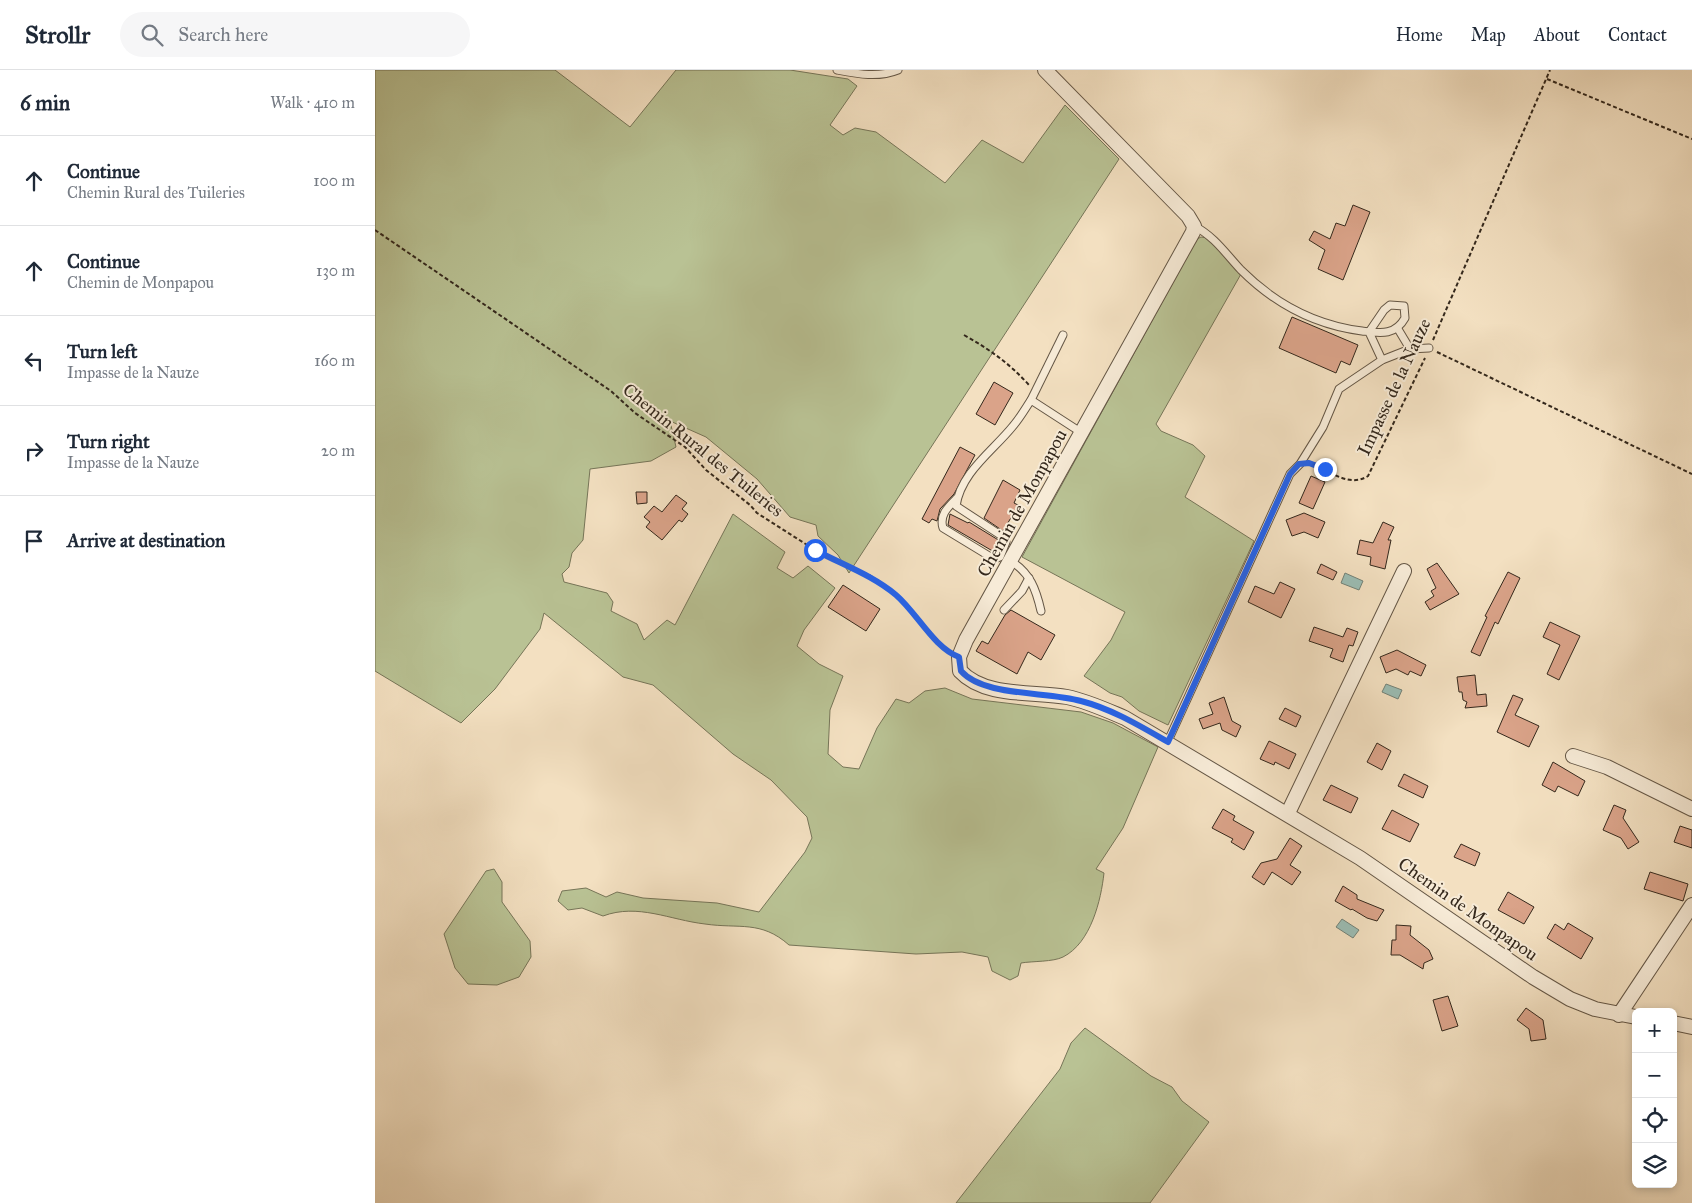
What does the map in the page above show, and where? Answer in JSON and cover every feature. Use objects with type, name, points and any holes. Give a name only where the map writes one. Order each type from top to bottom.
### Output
[{"type":"street","points":[[1045,70],[1188,216],[1194,226]]},
{"type":"street","name":"Chemin de Monpapou","points":[[1194,226],[1190,240],[966,640],[959,657],[961,671],[975,682],[1002,690],[1053,695],[1083,701],[1125,718],[1288,813],[1376,868],[1533,977],[1570,999],[1595,1009],[1632,1017]]},
{"type":"street","points":[[1288,813],[1404,571]]},
{"type":"street","points":[[1573,756],[1607,767],[1692,809]]},
{"type":"street","points":[[1619,1015],[1692,905]]},
{"type":"street","points":[[1677,1024],[1692,1027]]},
{"type":"lane","points":[[837,70],[881,75],[898,70]]},
{"type":"lane","points":[[1194,226],[1211,237],[1242,271],[1278,301],[1308,317],[1342,328],[1369,332],[1389,333],[1398,329],[1406,314],[1404,306],[1397,304],[1389,305],[1369,332]]},
{"type":"lane","points":[[1398,329],[1410,349]]},
{"type":"lane","points":[[1369,332],[1382,360]]},
{"type":"lane","points":[[957,498],[956,506],[1005,538],[1007,542],[1000,557],[994,559],[943,528],[941,522],[946,510],[957,498],[981,458],[1013,427],[1031,400],[1063,335]]},
{"type":"lane","points":[[1168,742],[1290,474],[1299,464],[1323,427],[1339,390],[1382,360],[1410,349],[1429,348]]},
{"type":"lane","points":[[1031,400],[1082,433]]},
{"type":"lane","points":[[1011,560],[1023,569],[1036,588],[1041,612]]},
{"type":"lane","points":[[1004,610],[1022,591],[1029,578]]},
{"type":"path","name":"Impasse de la Nauze","points":[[1299,464],[1309,463],[1347,480],[1359,482],[1368,476],[1429,348],[1550,70]]},
{"type":"path","points":[[1547,79],[1692,139]]},
{"type":"path","name":"Chemin Rural des Tuileries","points":[[375,230],[604,386],[635,413],[685,447],[706,470],[750,505],[757,513],[815,550],[871,576],[898,596],[944,650],[959,657]]},
{"type":"path","points":[[964,335],[993,352],[1014,368],[1035,392]]},
{"type":"path","points":[[1429,348],[1692,474]]},
{"type":"green space","points":[[375,70],[555,70],[630,127],[676,70],[790,70],[848,79],[857,86],[830,125],[843,135],[855,128],[876,132],[945,183],[982,140],[1023,163],[1065,105],[1119,159],[849,573],[838,555],[818,536],[816,525],[790,517],[757,479],[706,437],[670,421],[676,447],[651,461],[590,469],[583,540],[572,553],[569,567],[562,574],[564,582],[607,593],[613,602],[611,611],[637,624],[644,640],[667,620],[675,625],[733,514],[785,552],[777,568],[793,578],[808,566],[835,588],[804,630],[797,646],[819,664],[843,676],[830,710],[828,754],[843,767],[859,769],[877,728],[896,699],[909,703],[925,691],[945,688],[972,699],[1081,712],[1113,723],[1158,747],[1123,828],[1096,869],[1104,873],[1097,908],[1081,942],[1073,950],[1059,959],[1021,963],[1018,976],[1010,980],[992,971],[988,957],[962,952],[916,954],[789,945],[769,932],[749,927],[705,924],[641,912],[616,912],[603,916],[582,908],[568,910],[558,901],[562,891],[586,888],[606,897],[617,892],[643,898],[717,903],[759,912],[805,852],[812,838],[807,817],[771,780],[733,754],[653,685],[623,677],[544,613],[540,629],[495,689],[461,723],[375,671]]},
{"type":"green space","points":[[1201,237],[1208,238],[1241,274],[1156,424],[1161,431],[1193,445],[1205,456],[1185,497],[1254,541],[1168,725],[1139,711],[1122,697],[1110,693],[1084,676],[1111,640],[1125,612],[1022,557],[1197,239]]},
{"type":"green space","points":[[494,869],[502,882],[502,902],[530,941],[531,957],[519,977],[497,985],[468,984],[455,968],[444,934],[486,871]]},
{"type":"green space","points":[[1085,1028],[1151,1076],[1172,1087],[1182,1101],[1209,1122],[1150,1203],[956,1203],[1060,1069],[1071,1043]]},
{"type":"water","points":[[1345,573],[1363,581],[1359,590],[1341,583]]},
{"type":"water","points":[[1386,684],[1402,690],[1398,699],[1382,692]]},
{"type":"water","points":[[1342,919],[1359,930],[1353,938],[1336,927]]},
{"type":"building","points":[[1353,205],[1370,212],[1343,280],[1318,269],[1325,250],[1309,240],[1314,231],[1330,239],[1336,223],[1345,226]]},
{"type":"building","points":[[1292,317],[1358,345],[1350,365],[1341,361],[1336,373],[1279,348]]},
{"type":"building","points":[[994,382],[1013,393],[995,425],[976,414]]},
{"type":"building","points":[[960,447],[975,455],[954,494],[940,509],[937,521],[932,519],[929,523],[922,519]]},
{"type":"building","points":[[1311,476],[1325,482],[1313,509],[1299,503]]},
{"type":"building","points":[[1003,480],[1020,490],[1014,503],[1020,506],[1015,517],[1012,516],[1003,531],[984,518]]},
{"type":"building","points":[[636,492],[647,492],[647,503],[637,504]]},
{"type":"building","points":[[676,495],[687,503],[682,509],[688,514],[682,522],[679,520],[662,540],[646,527],[650,522],[644,517],[654,506],[662,512]]},
{"type":"building","points":[[1304,513],[1325,522],[1318,538],[1304,532],[1292,536],[1286,520]]},
{"type":"building","points":[[950,514],[969,522],[1000,541],[996,553],[948,525]]},
{"type":"building","points":[[1383,522],[1394,527],[1388,540],[1391,540],[1385,569],[1370,565],[1371,557],[1357,554],[1360,540],[1373,543]]},
{"type":"building","points":[[1437,563],[1459,594],[1430,610],[1425,602],[1434,596],[1431,591],[1436,588],[1427,569]]},
{"type":"building","points":[[1321,564],[1337,572],[1333,580],[1317,573]]},
{"type":"building","points":[[1508,572],[1520,578],[1498,624],[1495,622],[1480,656],[1471,652],[1487,617],[1485,616]]},
{"type":"building","points":[[1280,582],[1295,589],[1281,618],[1248,602],[1255,586],[1274,594]]},
{"type":"building","points":[[843,585],[880,609],[866,631],[828,607]]},
{"type":"building","points":[[1011,610],[1055,635],[1041,660],[1028,652],[1017,674],[976,651],[982,641],[988,644],[1005,615]]},
{"type":"building","points":[[1550,622],[1580,636],[1559,680],[1547,674],[1560,645],[1543,637]]},
{"type":"building","points":[[1314,627],[1343,637],[1347,628],[1358,632],[1353,646],[1349,645],[1343,662],[1330,657],[1333,649],[1309,641]]},
{"type":"building","points":[[1397,650],[1426,665],[1421,676],[1410,671],[1408,675],[1396,669],[1386,673],[1380,657]]},
{"type":"building","points":[[1475,675],[1477,695],[1486,694],[1487,706],[1465,708],[1467,702],[1463,700],[1462,692],[1459,692],[1457,677]]},
{"type":"building","points":[[1513,695],[1523,699],[1515,715],[1539,726],[1529,747],[1497,732]]},
{"type":"building","points":[[1224,697],[1232,721],[1241,726],[1236,737],[1222,730],[1220,723],[1203,729],[1199,719],[1213,714],[1209,703]]},
{"type":"building","points":[[1285,708],[1301,716],[1296,727],[1279,719]]},
{"type":"building","points":[[1269,741],[1296,754],[1289,769],[1275,762],[1274,765],[1260,759]]},
{"type":"building","points":[[1377,743],[1391,751],[1382,770],[1367,762]]},
{"type":"building","points":[[1553,762],[1585,781],[1578,796],[1558,786],[1555,792],[1542,785]]},
{"type":"building","points":[[1404,774],[1428,786],[1423,798],[1398,786]]},
{"type":"building","points":[[1331,785],[1358,798],[1351,813],[1323,800]]},
{"type":"building","points":[[1614,805],[1626,810],[1623,818],[1639,842],[1628,849],[1621,838],[1603,830]]},
{"type":"building","points":[[1223,809],[1235,816],[1233,820],[1254,832],[1244,850],[1231,842],[1233,839],[1212,828]]},
{"type":"building","points":[[1392,810],[1419,824],[1410,842],[1382,829]]},
{"type":"building","points":[[1680,826],[1692,830],[1692,848],[1674,842]]},
{"type":"building","points":[[1290,838],[1302,846],[1290,865],[1301,872],[1292,885],[1272,872],[1264,885],[1252,877],[1261,863],[1277,859]]},
{"type":"building","points":[[1461,844],[1480,853],[1475,866],[1454,857]]},
{"type":"building","points":[[1650,872],[1688,884],[1683,901],[1644,889]]},
{"type":"building","points":[[1343,886],[1357,895],[1357,899],[1384,910],[1377,921],[1367,918],[1335,901]]},
{"type":"building","points":[[1508,892],[1534,907],[1524,924],[1498,910]]},
{"type":"building","points":[[1568,923],[1593,938],[1581,959],[1547,938],[1555,924],[1564,930]]},
{"type":"building","points":[[1396,925],[1411,926],[1410,935],[1429,950],[1433,959],[1424,963],[1423,969],[1400,955],[1391,955],[1392,940],[1396,940]]},
{"type":"building","points":[[1448,996],[1458,1026],[1442,1031],[1433,1000]]},
{"type":"building","points":[[1526,1008],[1543,1020],[1546,1039],[1531,1041],[1529,1029],[1517,1020]]},
{"type":"route","points":[[815,550],[871,576],[898,596],[935,637],[944,650],[959,657],[961,671],[966,677],[975,682],[1002,690],[1036,692],[1083,701],[1125,718],[1168,742],[1290,474],[1299,464],[1309,463],[1325,469]]}]
